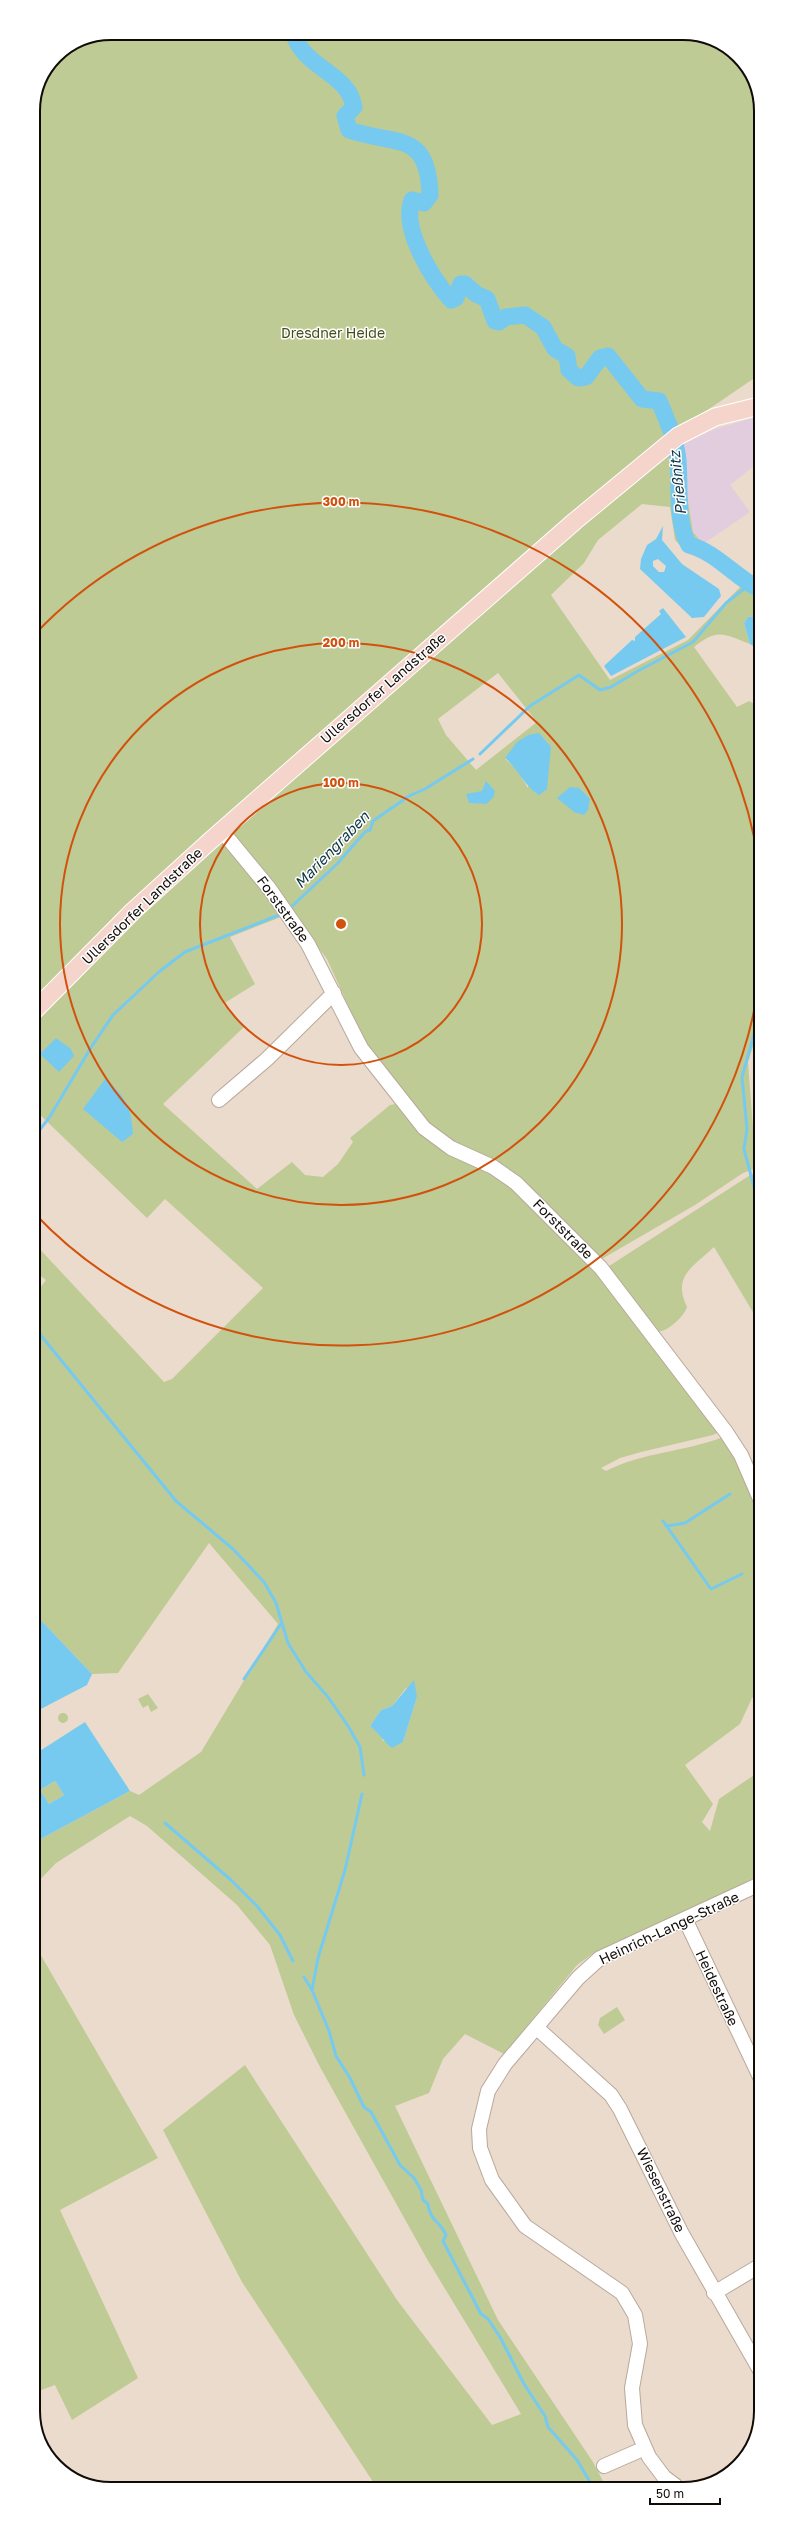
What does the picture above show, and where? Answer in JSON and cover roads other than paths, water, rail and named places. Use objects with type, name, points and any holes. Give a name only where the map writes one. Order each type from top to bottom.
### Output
[{"type":"main road","name":"Ullersdorfer Landstraße","points":[[40,1006],[134,911],[222,831],[423,652],[575,521],[678,436],[715,417],[754,407]]},
{"type":"street","name":"Forststraße","points":[[222,831],[269,888],[316,955],[361,1048],[424,1128],[451,1148],[493,1167],[516,1183],[601,1268],[726,1432],[741,1455],[754,1485]]},
{"type":"street","points":[[220,1100],[267,1059],[334,993]]},
{"type":"street","name":"Heinrich-Lange-Straße","points":[[671,2482],[664,2477],[649,2457],[635,2425],[632,2407],[632,2388],[640,2344],[635,2315],[622,2293],[607,2281],[580,2266],[568,2254],[542,2240],[526,2226],[492,2180],[480,2148],[479,2129],[488,2091],[505,2064],[578,1978],[600,1958],[754,1887]]},
{"type":"street","name":"Heidestraße","points":[[685,1919],[754,2064]]},
{"type":"street","name":"Wiesenstraße","points":[[537,2028],[611,2095],[714,2293],[754,2360]]},
{"type":"street","points":[[714,2293],[754,2269]]},
{"type":"street","points":[[604,2466],[645,2448]]},
{"type":"water","points":[[663,526],[662,540],[682,564],[719,589],[721,596],[704,617],[692,618],[640,569],[641,559],[647,545],[656,539]],"holes":[[[658,559],[666,566],[664,572],[659,572],[653,566],[653,561]]]},
{"type":"water","points":[[663,608],[686,637],[611,676],[604,666],[632,640],[635,641],[635,637],[661,614],[659,611]]},
{"type":"water","points":[[754,616],[754,647],[750,644],[744,623],[748,617]]},
{"type":"water","points":[[539,733],[551,747],[547,789],[539,795],[525,783],[505,758],[517,742],[528,735]]},
{"type":"water","points":[[486,781],[495,791],[493,798],[486,804],[469,803],[466,794],[482,791]]},
{"type":"water","points":[[570,787],[579,788],[590,799],[588,810],[584,815],[574,812],[557,798]]},
{"type":"water","points":[[56,1038],[71,1049],[74,1056],[59,1072],[40,1054]]},
{"type":"water","points":[[105,1079],[123,1097],[131,1116],[133,1134],[122,1142],[83,1109]]},
{"type":"water","points":[[40,1619],[92,1674],[87,1685],[40,1709]]},
{"type":"water","points":[[414,1680],[417,1697],[403,1742],[392,1748],[370,1726],[381,1710],[392,1706]]},
{"type":"water","points":[[85,1722],[130,1791],[40,1839],[40,1790],[40,1751]],"holes":[[[55,1781],[64,1795],[49,1804],[40,1790]]]},
{"type":"waterway","name":"Prießnitz","points":[[296,40],[307,55],[344,86],[350,95],[354,107],[345,116],[349,130],[366,135],[395,140],[406,144],[416,150],[423,160],[428,174],[430,195],[424,203],[412,200],[410,212],[411,225],[414,239],[420,253],[443,291],[451,300],[456,298],[461,284],[465,284],[476,294],[487,299],[495,321],[499,322],[506,317],[525,315],[543,327],[555,349],[567,356],[569,370],[578,378],[586,377],[600,358],[608,356],[642,399],[659,401],[671,430],[677,453],[680,516],[685,537],[689,545],[708,553],[754,586]]},
{"type":"waterway","name":"Mariengraben","points":[[480,754],[530,706],[579,675],[600,690],[611,687],[693,642],[726,603],[750,584]]},
{"type":"waterway","name":"Mariengraben","points":[[290,908],[337,864],[365,832],[370,830],[373,821],[409,796],[425,789],[473,759]]},
{"type":"waterway","name":"Mariengraben","points":[[40,1129],[49,1118],[90,1049],[113,1015],[160,971],[185,952],[279,915]]},
{"type":"waterway","points":[[754,1035],[742,1077],[747,1129],[744,1149],[754,1187]]},
{"type":"waterway","points":[[40,1334],[176,1501],[233,1549],[264,1582],[276,1603],[288,1643],[306,1672],[328,1697],[348,1726],[360,1747],[364,1775]]},
{"type":"waterway","points":[[667,1526],[685,1523],[730,1494]]},
{"type":"waterway","points":[[663,1521],[711,1589],[742,1574]]},
{"type":"waterway","points":[[244,1679],[281,1624]]},
{"type":"waterway","points":[[362,1794],[345,1870],[318,1958],[312,1990],[329,2031],[336,2056],[350,2078],[364,2107],[371,2112],[400,2165],[414,2178],[421,2190],[423,2200],[428,2204],[433,2217],[446,2235],[443,2241],[481,2314],[488,2319],[500,2337],[524,2384],[545,2416],[548,2427],[577,2460],[590,2482]]},
{"type":"waterway","points":[[165,1823],[231,1880],[257,1906],[280,1935],[293,1961]]},
{"type":"waterway","points":[[304,1977],[312,1990]]},
{"type":"park label","name":"Dresdner Heide","points":[[333,333]]}]
